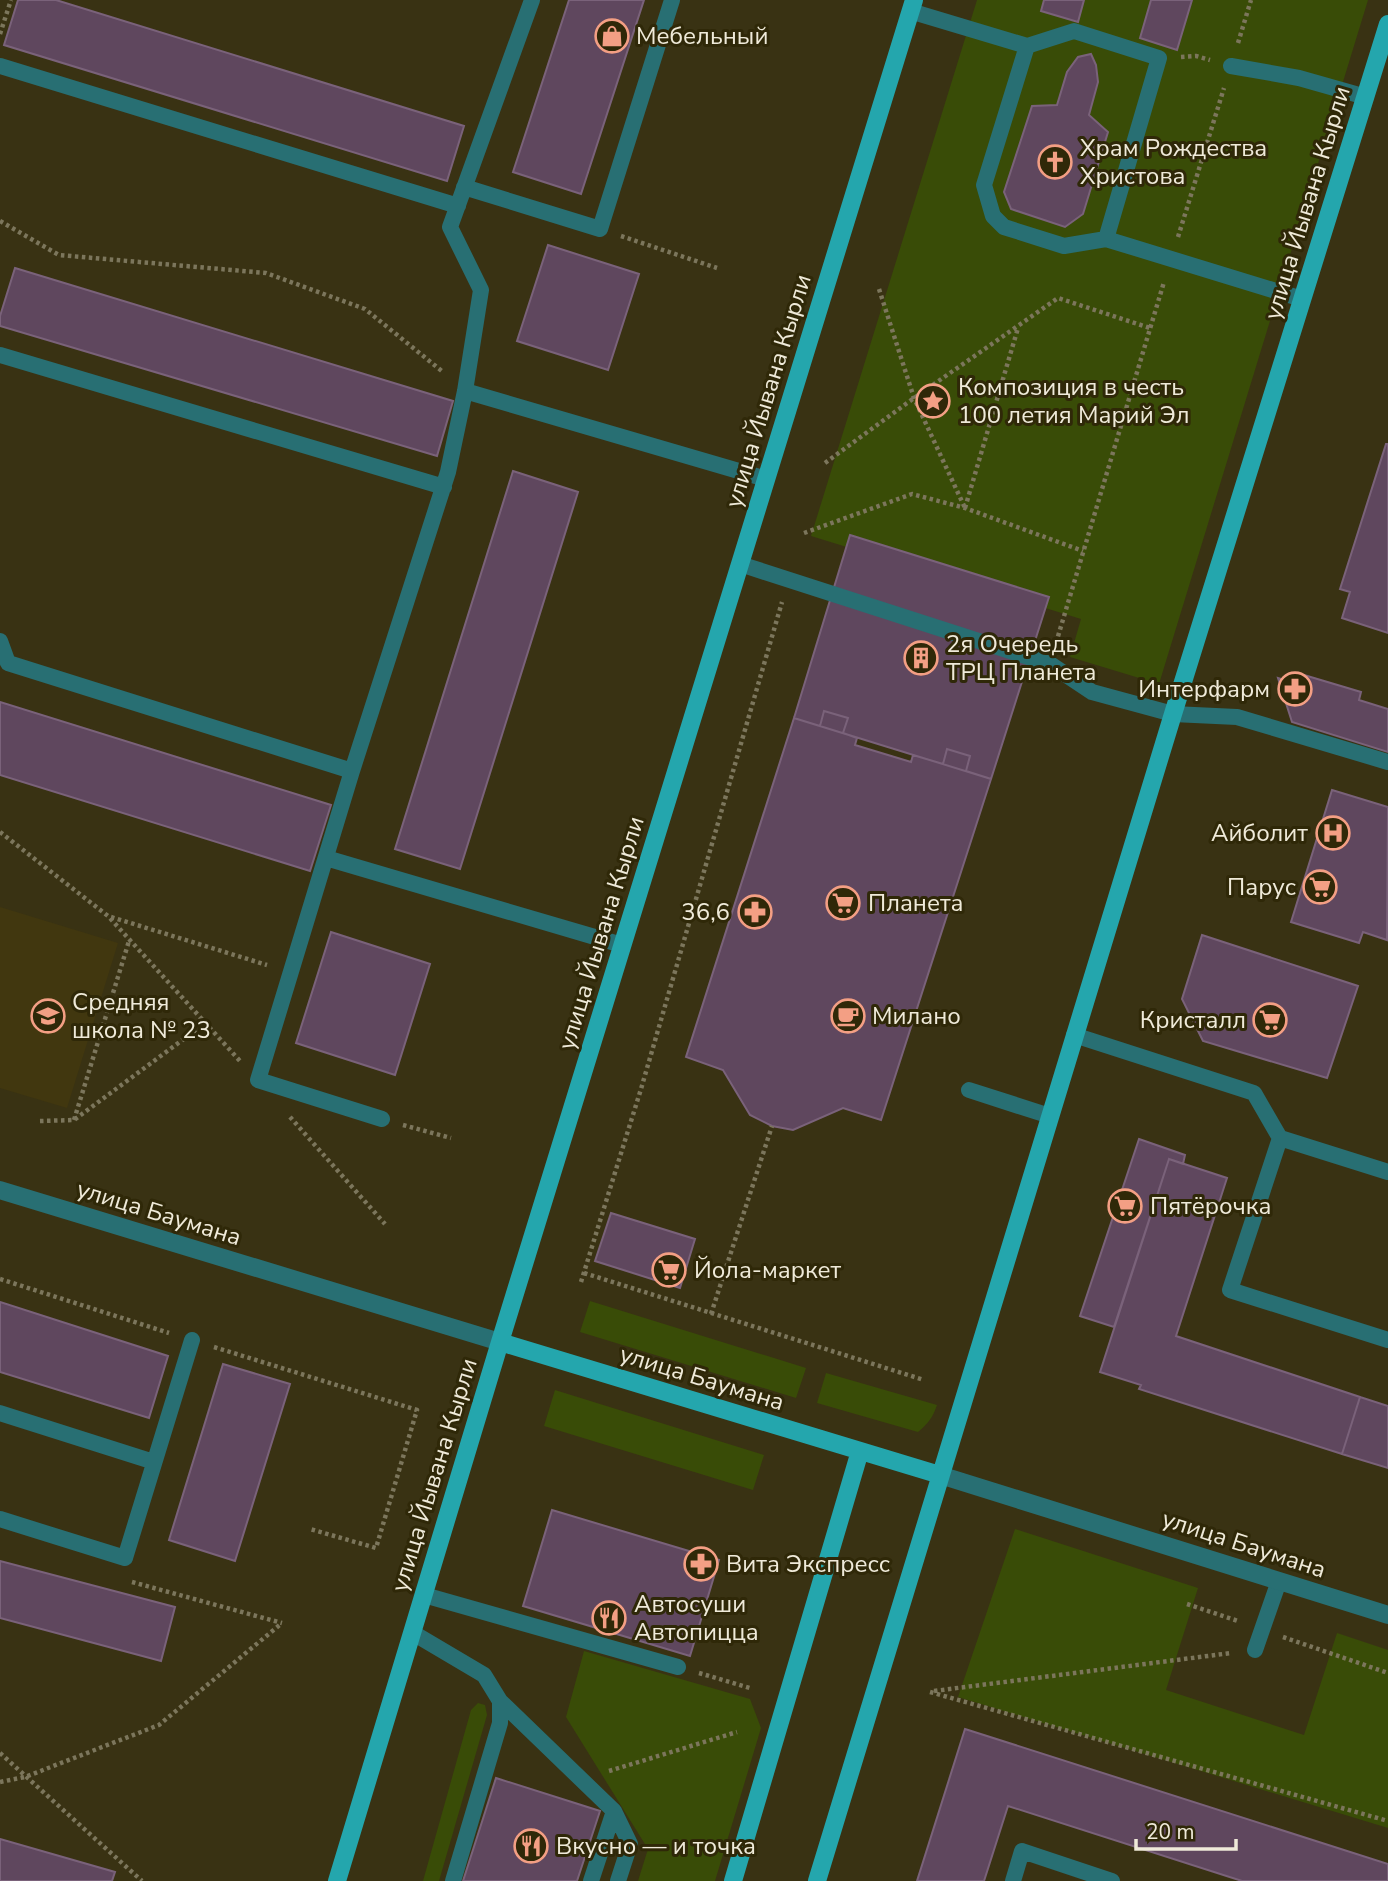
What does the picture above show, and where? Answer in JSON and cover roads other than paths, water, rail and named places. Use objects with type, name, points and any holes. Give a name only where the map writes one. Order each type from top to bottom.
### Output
[{"type":"main road","name":"улица Йывана Кырли","points":[[337,1881],[500,1342],[912,6]]},
{"type":"main road","name":"улица Йывана Кырли","points":[[817,1881],[1074,1035],[1388,24]]},
{"type":"main road","name":"улица Баумана","points":[[500,1342],[940,1475]]},
{"type":"main road","points":[[733,1881],[860,1451]]},
{"type":"street","name":"улица Баумана","points":[[0,1190],[500,1342]]},
{"type":"street","name":"улица Баумана","points":[[940,1475],[1388,1615]]},
{"type":"lane","points":[[382,1119],[258,1080],[352,771],[444,487],[465,391],[481,290],[450,226],[532,0]]},
{"type":"lane","points":[[464,187],[600,229],[672,0]]},
{"type":"lane","points":[[912,6],[1027,46],[1074,32],[1159,58],[1106,239]]},
{"type":"lane","points":[[1027,46],[984,185],[993,216],[1004,227],[1064,246],[1106,239],[1303,299]]},
{"type":"lane","points":[[0,66],[458,206]]},
{"type":"lane","points":[[1231,66],[1299,78],[1366,97]]},
{"type":"lane","points":[[0,355],[444,487]]},
{"type":"lane","points":[[465,391],[766,479]]},
{"type":"lane","points":[[740,564],[1050,664],[1092,692],[1173,714],[1237,717],[1388,761]]},
{"type":"lane","points":[[0,640],[8,663],[352,771]]},
{"type":"lane","points":[[326,858],[622,945]]},
{"type":"lane","points":[[1074,1035],[1254,1093],[1280,1138],[1388,1172]]},
{"type":"lane","points":[[969,1090],[1050,1116]]},
{"type":"lane","points":[[1280,1138],[1230,1290],[1388,1340]]},
{"type":"lane","points":[[0,1519],[125,1558],[192,1340]]},
{"type":"lane","points":[[0,1413],[155,1462]]},
{"type":"lane","points":[[1255,1650],[1279,1581]]},
{"type":"lane","points":[[424,1595],[678,1667]]},
{"type":"lane","points":[[413,1633],[484,1675],[500,1702],[614,1811],[630,1843],[618,1881]]},
{"type":"lane","points":[[453,1881],[500,1723],[500,1702]]},
{"type":"lane","points":[[591,1881],[614,1811]]},
{"type":"lane","points":[[1013,1881],[1022,1851],[1112,1881]]},
{"type":"place","name":"Мебельный","points":[[612,36]]},
{"type":"place","name":"Храм Рождества Христова","points":[[1055,162]]},
{"type":"place","name":"Композиция в честь 100 летия Марий Эл","points":[[933,401]]},
{"type":"place","name":"2я Очередь ТРЦ Планета","points":[[921,658]]},
{"type":"place","name":"Интерфарм","points":[[1295,689]]},
{"type":"place","name":"Айболит","points":[[1333,833]]},
{"type":"place","name":"Парус","points":[[1320,887]]},
{"type":"place","name":"Планета","points":[[843,903]]},
{"type":"place","name":"36,6","points":[[755,912]]},
{"type":"place","name":"Средняя школа № 23","points":[[48,1016]]},
{"type":"place","name":"Милано","points":[[848,1016]]},
{"type":"place","name":"Кристалл","points":[[1270,1020]]},
{"type":"place","name":"Пятёрочка","points":[[1125,1206]]},
{"type":"place","name":"Йола-маркет","points":[[669,1270]]},
{"type":"place","name":"Вита Экспресс","points":[[701,1564]]},
{"type":"place","name":"Автосуши Автопицца","points":[[609,1618]]},
{"type":"place","name":"Вкусно — и точка","points":[[531,1846]]}]
